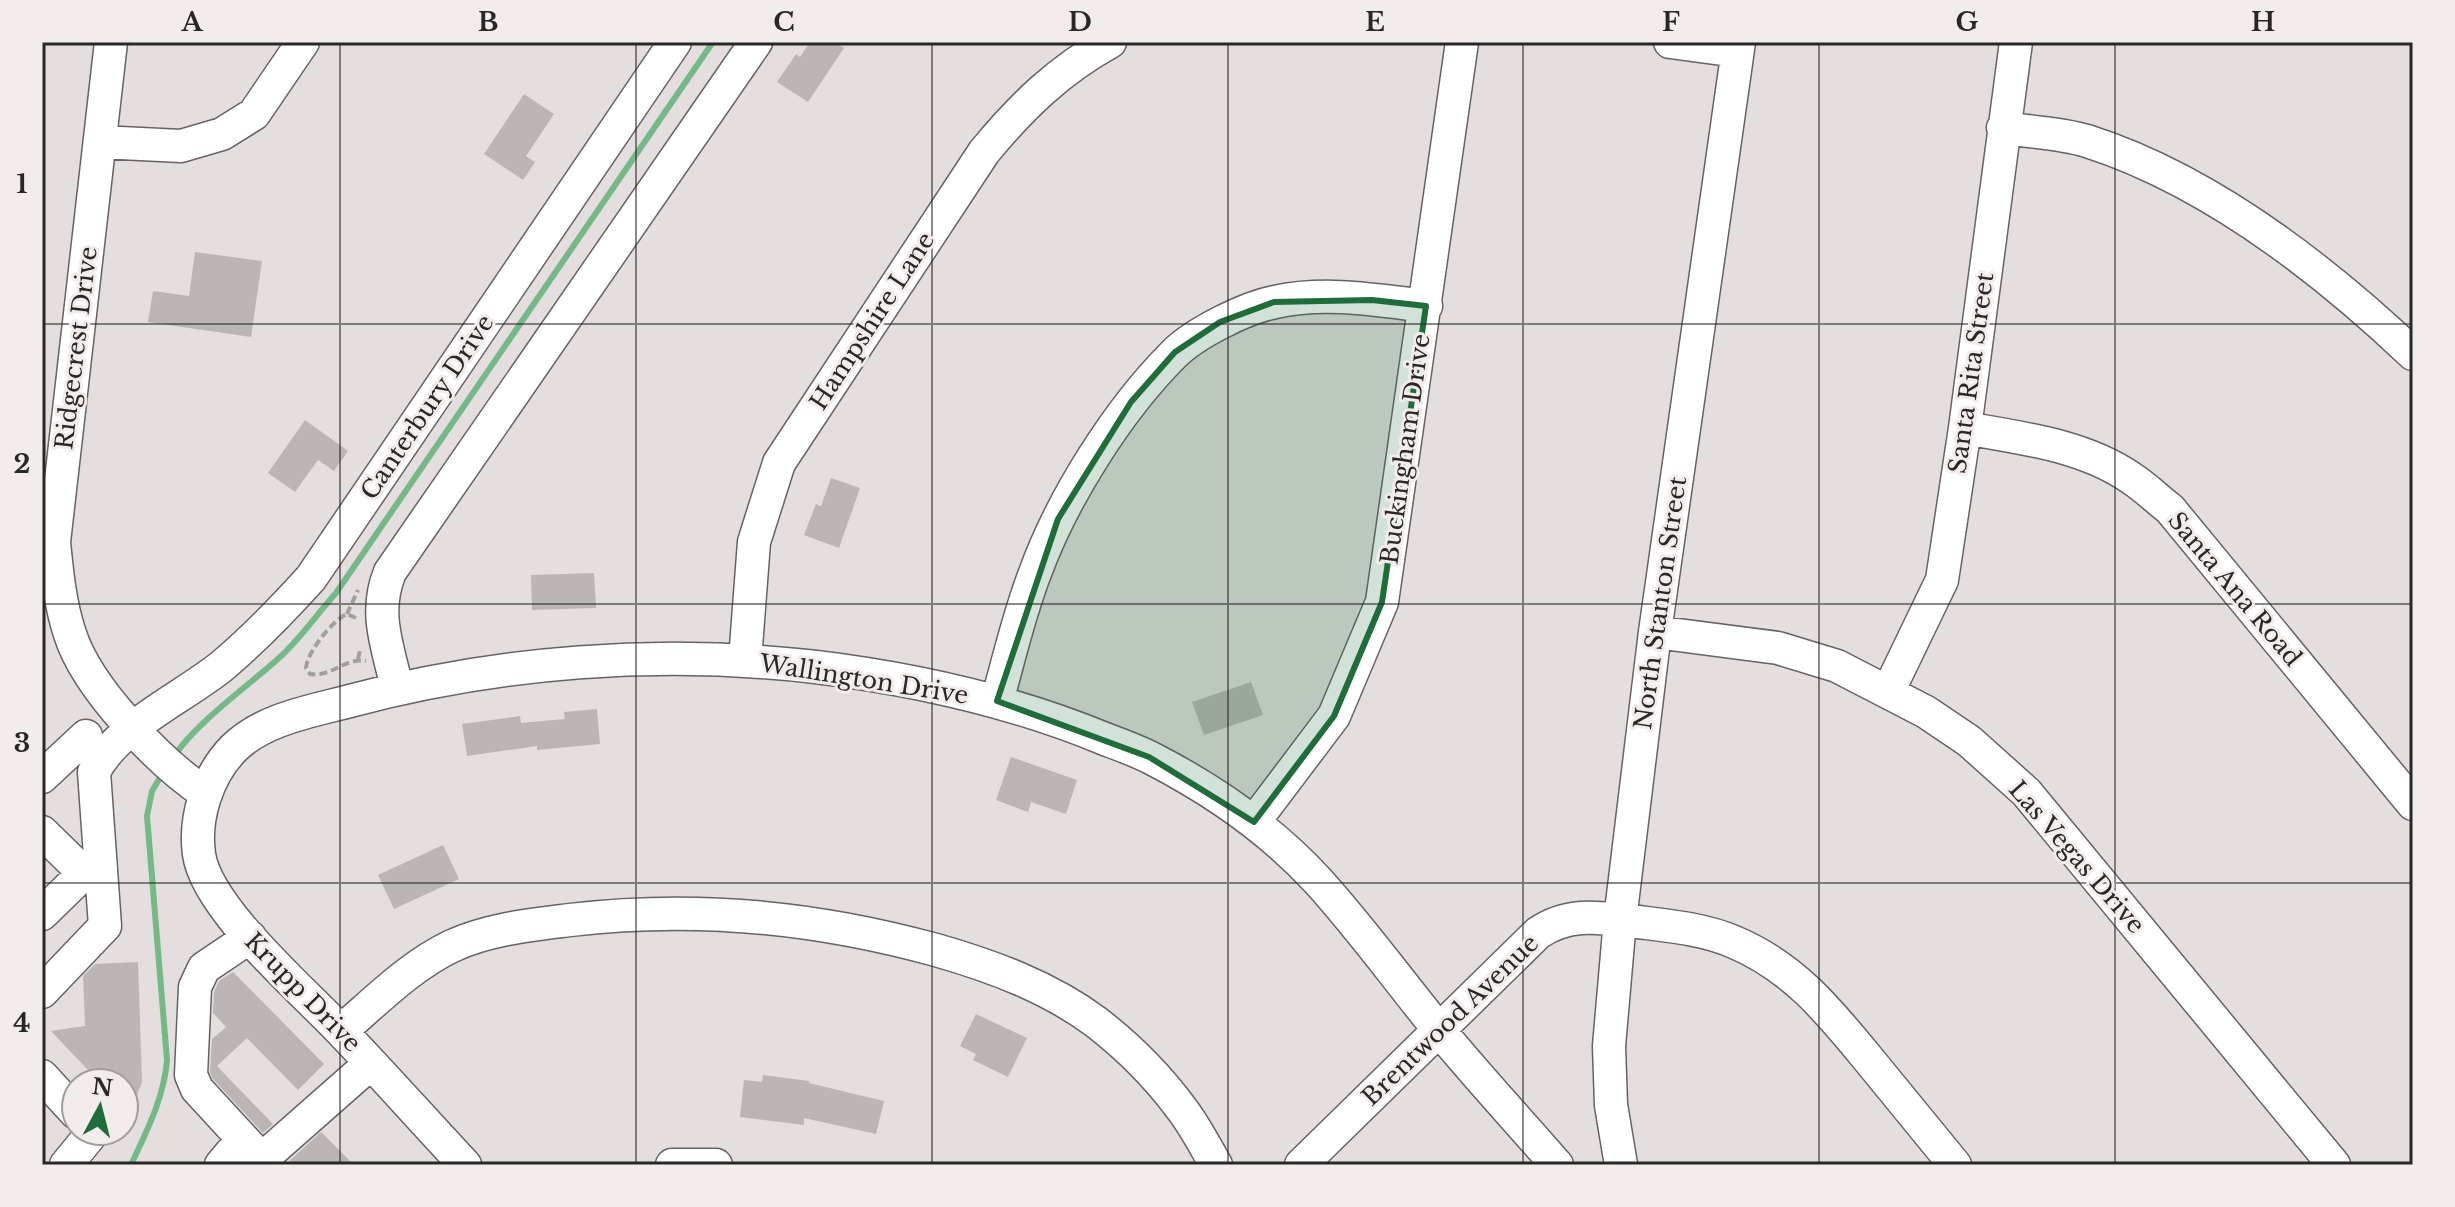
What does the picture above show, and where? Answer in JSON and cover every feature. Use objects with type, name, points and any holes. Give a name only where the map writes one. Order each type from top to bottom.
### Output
[{"type":"street","name":"Ridgecrest Drive","points":[[111,42],[54,542],[59,590],[70,637],[94,680],[142,738],[193,785]]},
{"type":"street","points":[[100,142],[181,146],[222,134],[254,114],[303,42]]},
{"type":"street","name":"Canterbury Drive","points":[[42,992],[105,926],[92,873],[94,772],[99,761],[142,738],[266,626],[311,578],[675,42]]},
{"type":"street","points":[[397,688],[381,610],[390,572],[756,42]]},
{"type":"street","name":"Hampshire Lane","points":[[745,660],[754,542],[779,463],[984,152],[1017,112],[1048,84],[1083,57],[1110,42]]},
{"type":"street","name":"Buckingham Drive","points":[[1254,822],[1334,716],[1382,602],[1462,42]]},
{"type":"street","points":[[1670,42],[1738,46]]},
{"type":"street","name":"Santa Rita Street","points":[[1888,692],[1942,580],[2016,42]]},
{"type":"street","name":"North Stanton Street","points":[[1621,1165],[1611,1105],[1609,1046],[1620,920],[1655,632],[1738,46]]},
{"type":"street","points":[[2003,128],[2084,140],[2134,158],[2203,194],[2270,236],[2338,286],[2413,354]]},
{"type":"street","points":[[997,701],[1034,574],[1058,519],[1131,402],[1175,352],[1220,322],[1274,302],[1329,296],[1426,306]]},
{"type":"street","name":"Santa Ana Road","points":[[1965,428],[2037,441],[2083,454],[2129,477],[2170,509],[2413,804]]},
{"type":"street","name":"Las Vegas Drive","points":[[1655,632],[1778,648],[1837,666],[1926,712],[1969,741],[2026,792],[2334,1165]]},
{"type":"street","name":"Wallington Drive","points":[[193,785],[255,733],[285,718],[397,688],[506,670],[600,660],[745,660],[888,678],[997,701],[1074,726],[1149,757],[1207,790],[1254,822],[1316,879],[1440,1031],[1557,1165]]},
{"type":"street","points":[[42,777],[86,736]]},
{"type":"street","name":"Krupp Drive","points":[[193,785],[199,857],[219,900],[250,937],[465,1165]]},
{"type":"street","points":[[42,832],[92,873],[42,914]]},
{"type":"street","points":[[341,1031],[407,974],[452,946],[509,927],[626,913],[698,912],[837,927],[902,941],[1026,980],[1095,1021],[1137,1059],[1181,1108],[1216,1165]]},
{"type":"street","name":"Brentwood Avenue","points":[[1301,1165],[1538,933],[1564,919],[1600,918],[1679,927],[1733,942],[1793,977],[1822,1002],[1955,1165]]},
{"type":"street","points":[[250,937],[204,968],[195,987],[191,1075],[197,1089],[245,1160],[371,1063]]},
{"type":"street","points":[[42,1076],[60,1096]]},
{"type":"street","points":[[66,1165],[81,1147]]},
{"type":"street","points":[[672,1165],[716,1165]]},
{"type":"path","points":[[358,629],[354,615],[347,614],[336,620],[308,658],[306,668],[310,674],[324,675],[358,659],[376,663]]},
{"type":"path","points":[[358,659],[360,638]]},
{"type":"highlighted area","points":[[1372,300],[1426,306],[1382,602],[1334,716],[1254,822],[1149,757],[997,701],[1058,519],[1131,402],[1175,352],[1220,322],[1274,302]]},
{"type":"building","points":[[810,42],[835,42],[844,48],[808,102],[777,82],[796,54],[800,57]]},
{"type":"building","points":[[524,94],[554,114],[526,156],[535,162],[523,180],[484,154]]},
{"type":"building","points":[[195,252],[262,261],[251,337],[148,322],[153,291],[189,296]]},
{"type":"building","points":[[305,420],[348,451],[334,471],[318,460],[295,492],[268,473]]},
{"type":"building","points":[[831,478],[860,488],[839,548],[804,535],[816,504],[821,506]]},
{"type":"building","points":[[594,573],[596,608],[532,610],[531,575]]},
{"type":"building","points":[[1251,682],[1263,715],[1204,735],[1192,702]]},
{"type":"building","points":[[597,709],[600,744],[537,750],[537,746],[467,756],[462,724],[520,716],[521,723],[565,719],[564,712]]},
{"type":"building","points":[[1011,757],[1077,780],[1066,814],[1031,802],[1028,812],[996,800]]},
{"type":"building","points":[[443,845],[459,879],[394,909],[378,875]]},
{"type":"building","points":[[138,962],[142,1082],[140,1087],[140,1067],[85,1067],[51,1031],[85,1026],[83,976],[95,964]]},
{"type":"building","points":[[233,972],[324,1064],[298,1090],[247,1038],[217,1066],[273,1124],[263,1133],[210,1072],[212,1039],[226,1027],[213,1013],[214,992],[219,981]]},
{"type":"building","points":[[976,1014],[1027,1038],[1008,1077],[973,1060],[976,1054],[960,1046]]},
{"type":"building","points":[[763,1075],[809,1081],[884,1101],[876,1134],[804,1118],[804,1125],[740,1117],[744,1080],[762,1082]]},
{"type":"building","points":[[321,1132],[354,1165],[285,1165],[286,1164]]},
{"type":"waterway","points":[[175,755],[209,717],[287,651],[336,593],[713,42]]},
{"type":"waterway","points":[[131,1165],[159,1101],[167,1060],[147,816],[152,791],[164,771]]}]
